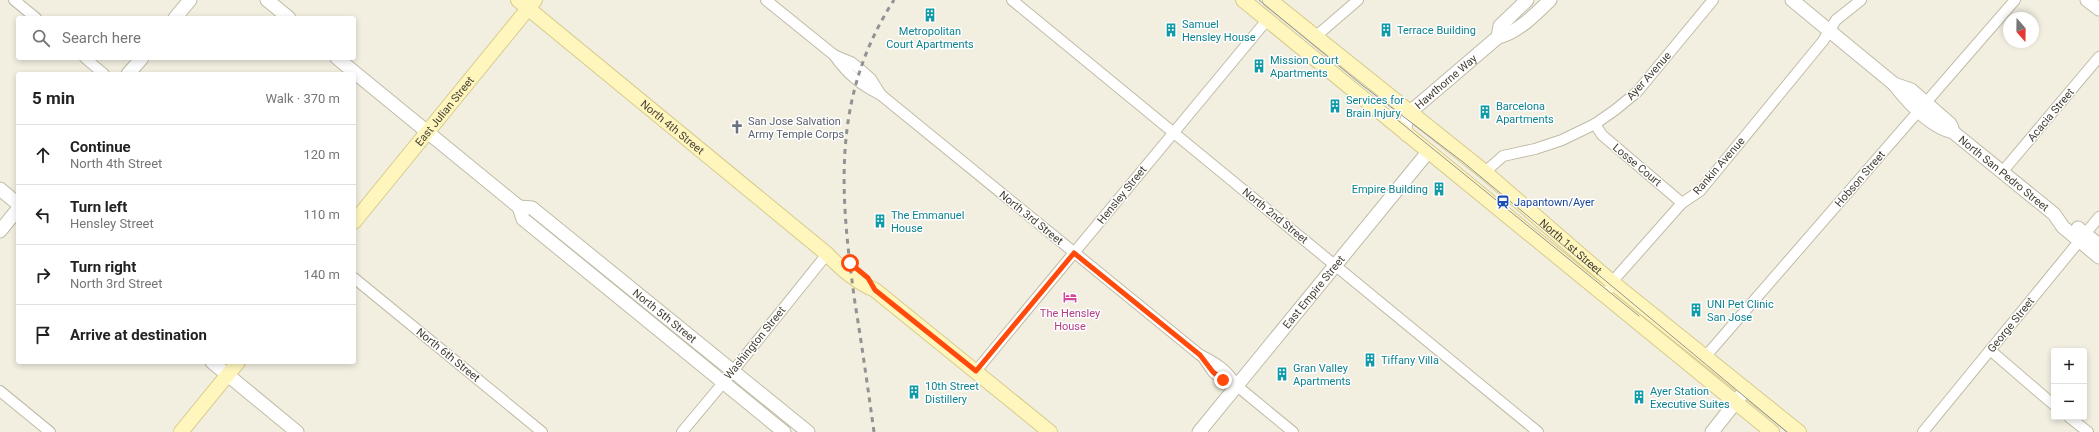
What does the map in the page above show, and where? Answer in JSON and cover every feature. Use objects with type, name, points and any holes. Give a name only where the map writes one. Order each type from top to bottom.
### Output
[{"type":"main road","name":"North 1st Street","points":[[1243,0],[1772,432]]},
{"type":"main road","name":"North 1st Street","points":[[1270,0],[1409,113],[1485,172],[1612,282],[1799,432]]},
{"type":"main road","name":"East Julian Street","points":[[356,220],[427,132],[527,3]]},
{"type":"main road","name":"North 4th Street","points":[[527,3],[827,254],[838,266],[862,285],[875,290],[1050,432]]},
{"type":"main road","points":[[181,432],[236,364]]},
{"type":"street","points":[[14,0],[34,16]]},
{"type":"street","points":[[177,16],[190,0]]},
{"type":"street","points":[[267,0],[287,16]]},
{"type":"street","name":"North 3rd Street","points":[[766,0],[834,55],[851,62],[860,69],[871,79],[881,95],[1200,355],[1213,372],[1223,380],[1237,386],[1294,432]]},
{"type":"street","name":"North 2nd Street","points":[[1012,0],[1538,432]]},
{"type":"street","points":[[1315,37],[1358,0]]},
{"type":"street","name":"Hawthorne Way","points":[[1498,37],[1500,26],[1527,0]]},
{"type":"street","name":"Hawthorne Way","points":[[1406,134],[1405,126],[1409,113],[1498,37],[1507,34],[1530,18],[1550,0]]},
{"type":"street","name":"Ayer Avenue","points":[[1485,172],[1503,156],[1536,149],[1562,140],[1596,124],[1637,92],[1713,0]]},
{"type":"street","name":"North San Pedro Street","points":[[1792,0],[1894,84],[1903,96],[1923,107],[1944,130],[1953,132],[2003,171],[2054,214],[2063,227],[2082,238],[2099,245]]},
{"type":"street","name":"Rankin Avenue","points":[[1608,298],[1612,282],[1682,203],[1700,191],[1841,16],[1861,0]]},
{"type":"street","name":"Hobson Street","points":[[1705,357],[2015,0]]},
{"type":"street","points":[[2086,0],[2099,9]]},
{"type":"street","name":"Hensley Street","points":[[976,371],[1267,20]]},
{"type":"street","name":"Acacia Street","points":[[2003,171],[2099,57]]},
{"type":"street","points":[[87,60],[102,72]]},
{"type":"street","points":[[130,72],[140,60]]},
{"type":"street","name":"North 5th Street","points":[[339,60],[354,72]]},
{"type":"street","name":"North 5th Street","points":[[356,74],[519,207],[523,219],[784,432]]},
{"type":"street","name":"Losse Court","points":[[1596,124],[1602,135],[1682,203]]},
{"type":"street","name":"East Empire Street","points":[[1199,432],[1428,152]]},
{"type":"street","points":[[0,189],[16,202]]},
{"type":"street","name":"North 5th Street","points":[[519,207],[532,208],[808,432]]},
{"type":"street","points":[[0,231],[16,211]]},
{"type":"street","name":"George Street","points":[[1923,432],[2099,217]]},
{"type":"street","name":"North San Pedro Street","points":[[2082,238],[2099,257]]},
{"type":"street","name":"Washington Street","points":[[682,432],[724,383],[827,254]]},
{"type":"street","name":"North 6th Street","points":[[356,280],[542,432]]},
{"type":"street","points":[[1990,350],[2051,402]]},
{"type":"street","points":[[214,364],[297,432]]},
{"type":"street","points":[[1712,432],[1746,388]]},
{"type":"street","points":[[0,391],[50,432]]},
{"type":"street","points":[[2072,420],[2088,432]]},
{"type":"tram line","points":[[1259,0],[1362,85],[1463,162],[1787,432]]},
{"type":"tram line","points":[[1384,109],[1639,316]]},
{"type":"railway","points":[[874,432],[850,263],[844,185],[845,147],[850,110],[859,73],[874,36],[894,0]]},
{"type":"place","name":"Metropolitan Court Apartments","points":[[930,15]]},
{"type":"place","name":"Samuel Hensley House","points":[[1171,30]]},
{"type":"place","name":"Terrace Building","points":[[1386,30]]},
{"type":"place","name":"Mission Court Apartments","points":[[1259,66]]},
{"type":"place","name":"Services for Brain Injury","points":[[1335,106]]},
{"type":"place","name":"Barcelona Apartments","points":[[1485,112]]},
{"type":"place","name":"San Jose Salvation Army Temple Corps","points":[[737,127]]},
{"type":"place","name":"Empire Building","points":[[1439,189]]},
{"type":"place","name":"Japantown/Ayer","points":[[1503,202]]},
{"type":"place","name":"The Emmanuel House","points":[[880,221]]},
{"type":"place","name":"The Hensley House","points":[[1070,297]]},
{"type":"place","name":"UNI Pet Clinic San Jose","points":[[1696,310]]},
{"type":"place","name":"Tiffany Villa","points":[[1370,360]]},
{"type":"place","name":"Gran Valley Apartments","points":[[1282,374]]},
{"type":"place","name":"10th Street Distillery","points":[[914,392]]},
{"type":"place","name":"Ayer Station Executive Suites","points":[[1639,397]]},
{"type":"route","points":[[850,263],[868,278],[875,290],[976,371],[1074,253],[1200,355],[1213,372],[1223,380]]}]
